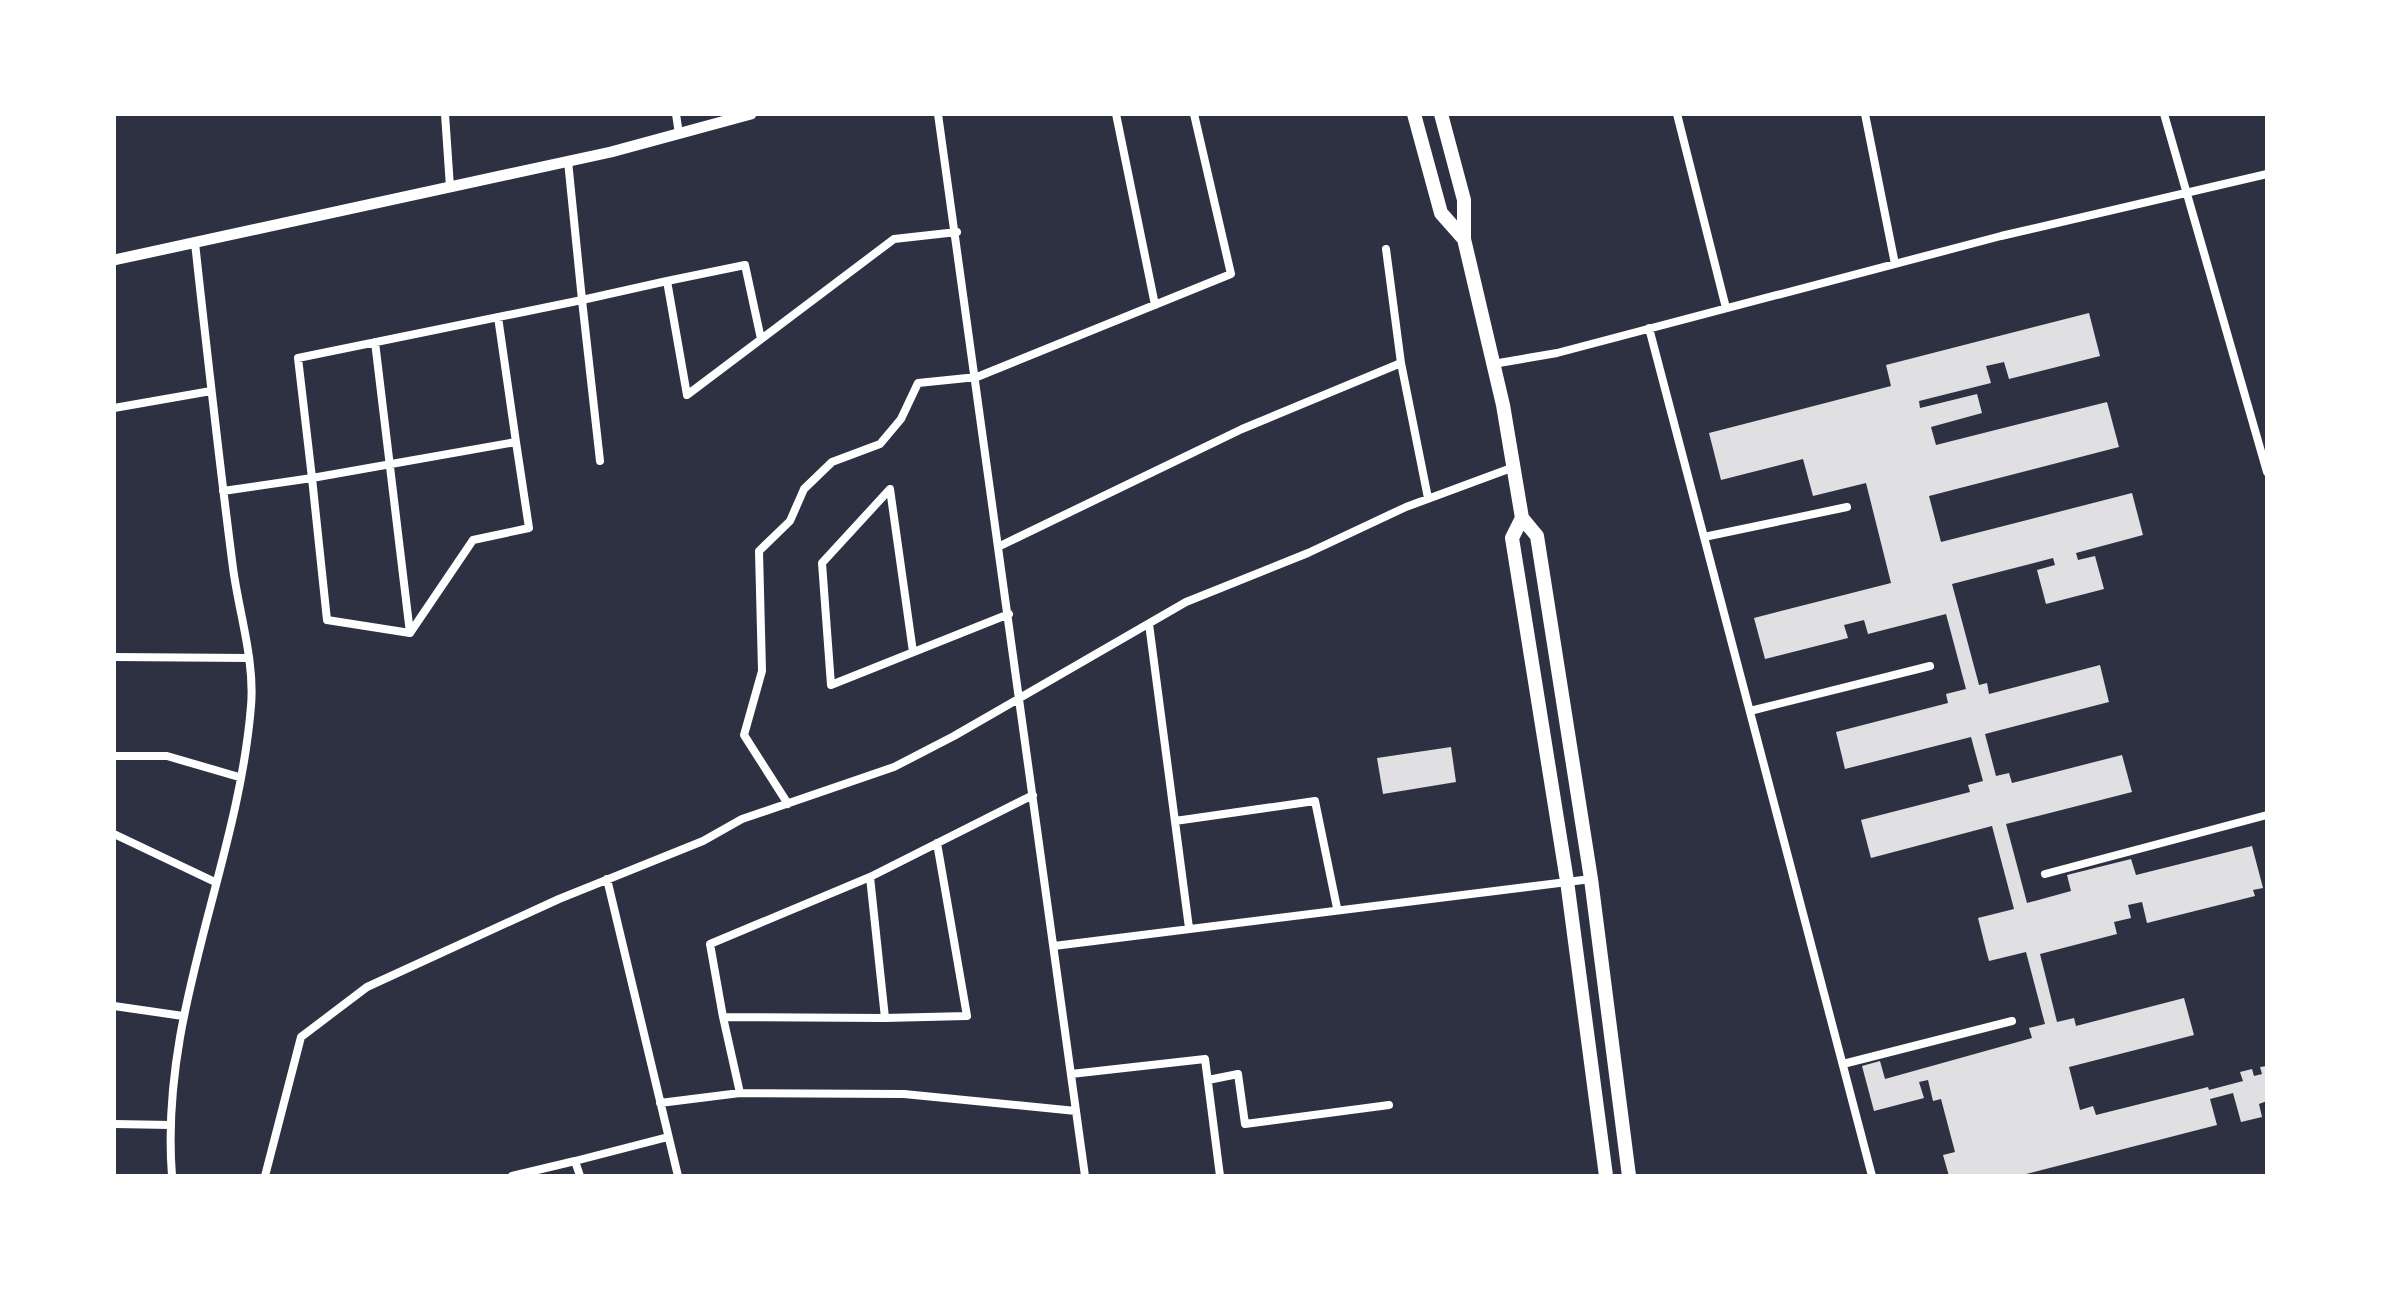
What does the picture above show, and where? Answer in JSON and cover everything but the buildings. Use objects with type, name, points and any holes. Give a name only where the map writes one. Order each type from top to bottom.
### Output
[{"type":"highway","points":[[1414,114],[1441,213],[1464,239]]},
{"type":"highway","points":[[1441,114],[1464,200],[1464,239],[1493,364],[1522,518],[1537,536],[1591,879],[1629,1176]]},
{"type":"highway","points":[[1522,518],[1512,538],[1567,881],[1606,1176]]},
{"type":"street","points":[[445,114],[450,187]]},
{"type":"street","points":[[676,114],[679,134]]},
{"type":"street","points":[[114,260],[568,161],[751,114]]},
{"type":"street","points":[[938,114],[957,232],[1085,1176]]},
{"type":"street","points":[[1116,114],[1155,305]]},
{"type":"street","points":[[788,804],[744,735],[762,671],[759,551],[790,521],[804,489],[832,462],[880,444],[901,419],[918,383],[977,377],[1231,274],[1194,114]]},
{"type":"street","points":[[1677,114],[1726,308]]},
{"type":"street","points":[[1865,114],[1895,264]]},
{"type":"street","points":[[2164,114],[2267,472]]},
{"type":"street","points":[[568,161],[600,461]]},
{"type":"street","points":[[1493,364],[1557,353],[1895,264],[2267,174]]},
{"type":"street","points":[[667,281],[687,395],[894,239],[957,232]]},
{"type":"street","points":[[172,1176],[171,1100],[183,1016],[239,777],[252,704],[249,658],[223,491],[195,243]]},
{"type":"street","points":[[1386,249],[1401,363],[1428,498]]},
{"type":"street","points":[[410,633],[327,620],[298,358],[745,265],[761,339]]},
{"type":"street","points":[[410,633],[473,540],[529,528],[498,317]]},
{"type":"street","points":[[1649,328],[1872,1176]]},
{"type":"street","points":[[375,342],[410,633]]},
{"type":"street","points":[[1000,546],[1242,429],[1401,363]]},
{"type":"street","points":[[114,408],[211,391]]},
{"type":"street","points":[[223,491],[516,442]]},
{"type":"street","points":[[265,1176],[301,1037],[367,987],[607,879],[703,841],[742,819],[894,767],[1021,698],[1186,602],[1428,498],[1514,467]]},
{"type":"street","points":[[913,652],[890,489],[822,563],[831,685],[1009,614]]},
{"type":"street","points":[[1704,537],[1847,507]]},
{"type":"street","points":[[1149,624],[1189,928]]},
{"type":"street","points":[[114,657],[249,658]]},
{"type":"street","points":[[1750,711],[1930,666]]},
{"type":"street","points":[[114,756],[167,756],[239,777]]},
{"type":"street","points":[[740,1093],[710,944],[870,877],[1033,795]]},
{"type":"street","points":[[1175,821],[1315,801],[1337,908]]},
{"type":"street","points":[[2045,874],[2267,815]]},
{"type":"street","points":[[114,834],[215,882]]},
{"type":"street","points":[[723,1017],[967,1016],[937,843]]},
{"type":"street","points":[[870,877],[885,1018]]},
{"type":"street","points":[[607,879],[678,1176]]},
{"type":"street","points":[[1054,946],[1337,908],[1591,879]]},
{"type":"street","points":[[114,1006],[183,1016]]},
{"type":"street","points":[[1843,1064],[2012,1021]]},
{"type":"street","points":[[1071,1074],[1205,1059],[1220,1176]]},
{"type":"street","points":[[1208,1080],[1238,1074],[1245,1124],[1389,1105]]},
{"type":"street","points":[[660,1103],[740,1093],[904,1094],[1076,1111]]},
{"type":"street","points":[[114,1124],[171,1125]]},
{"type":"street","points":[[512,1176],[668,1137]]},
{"type":"street","points":[[575,1161],[580,1176]]}]
